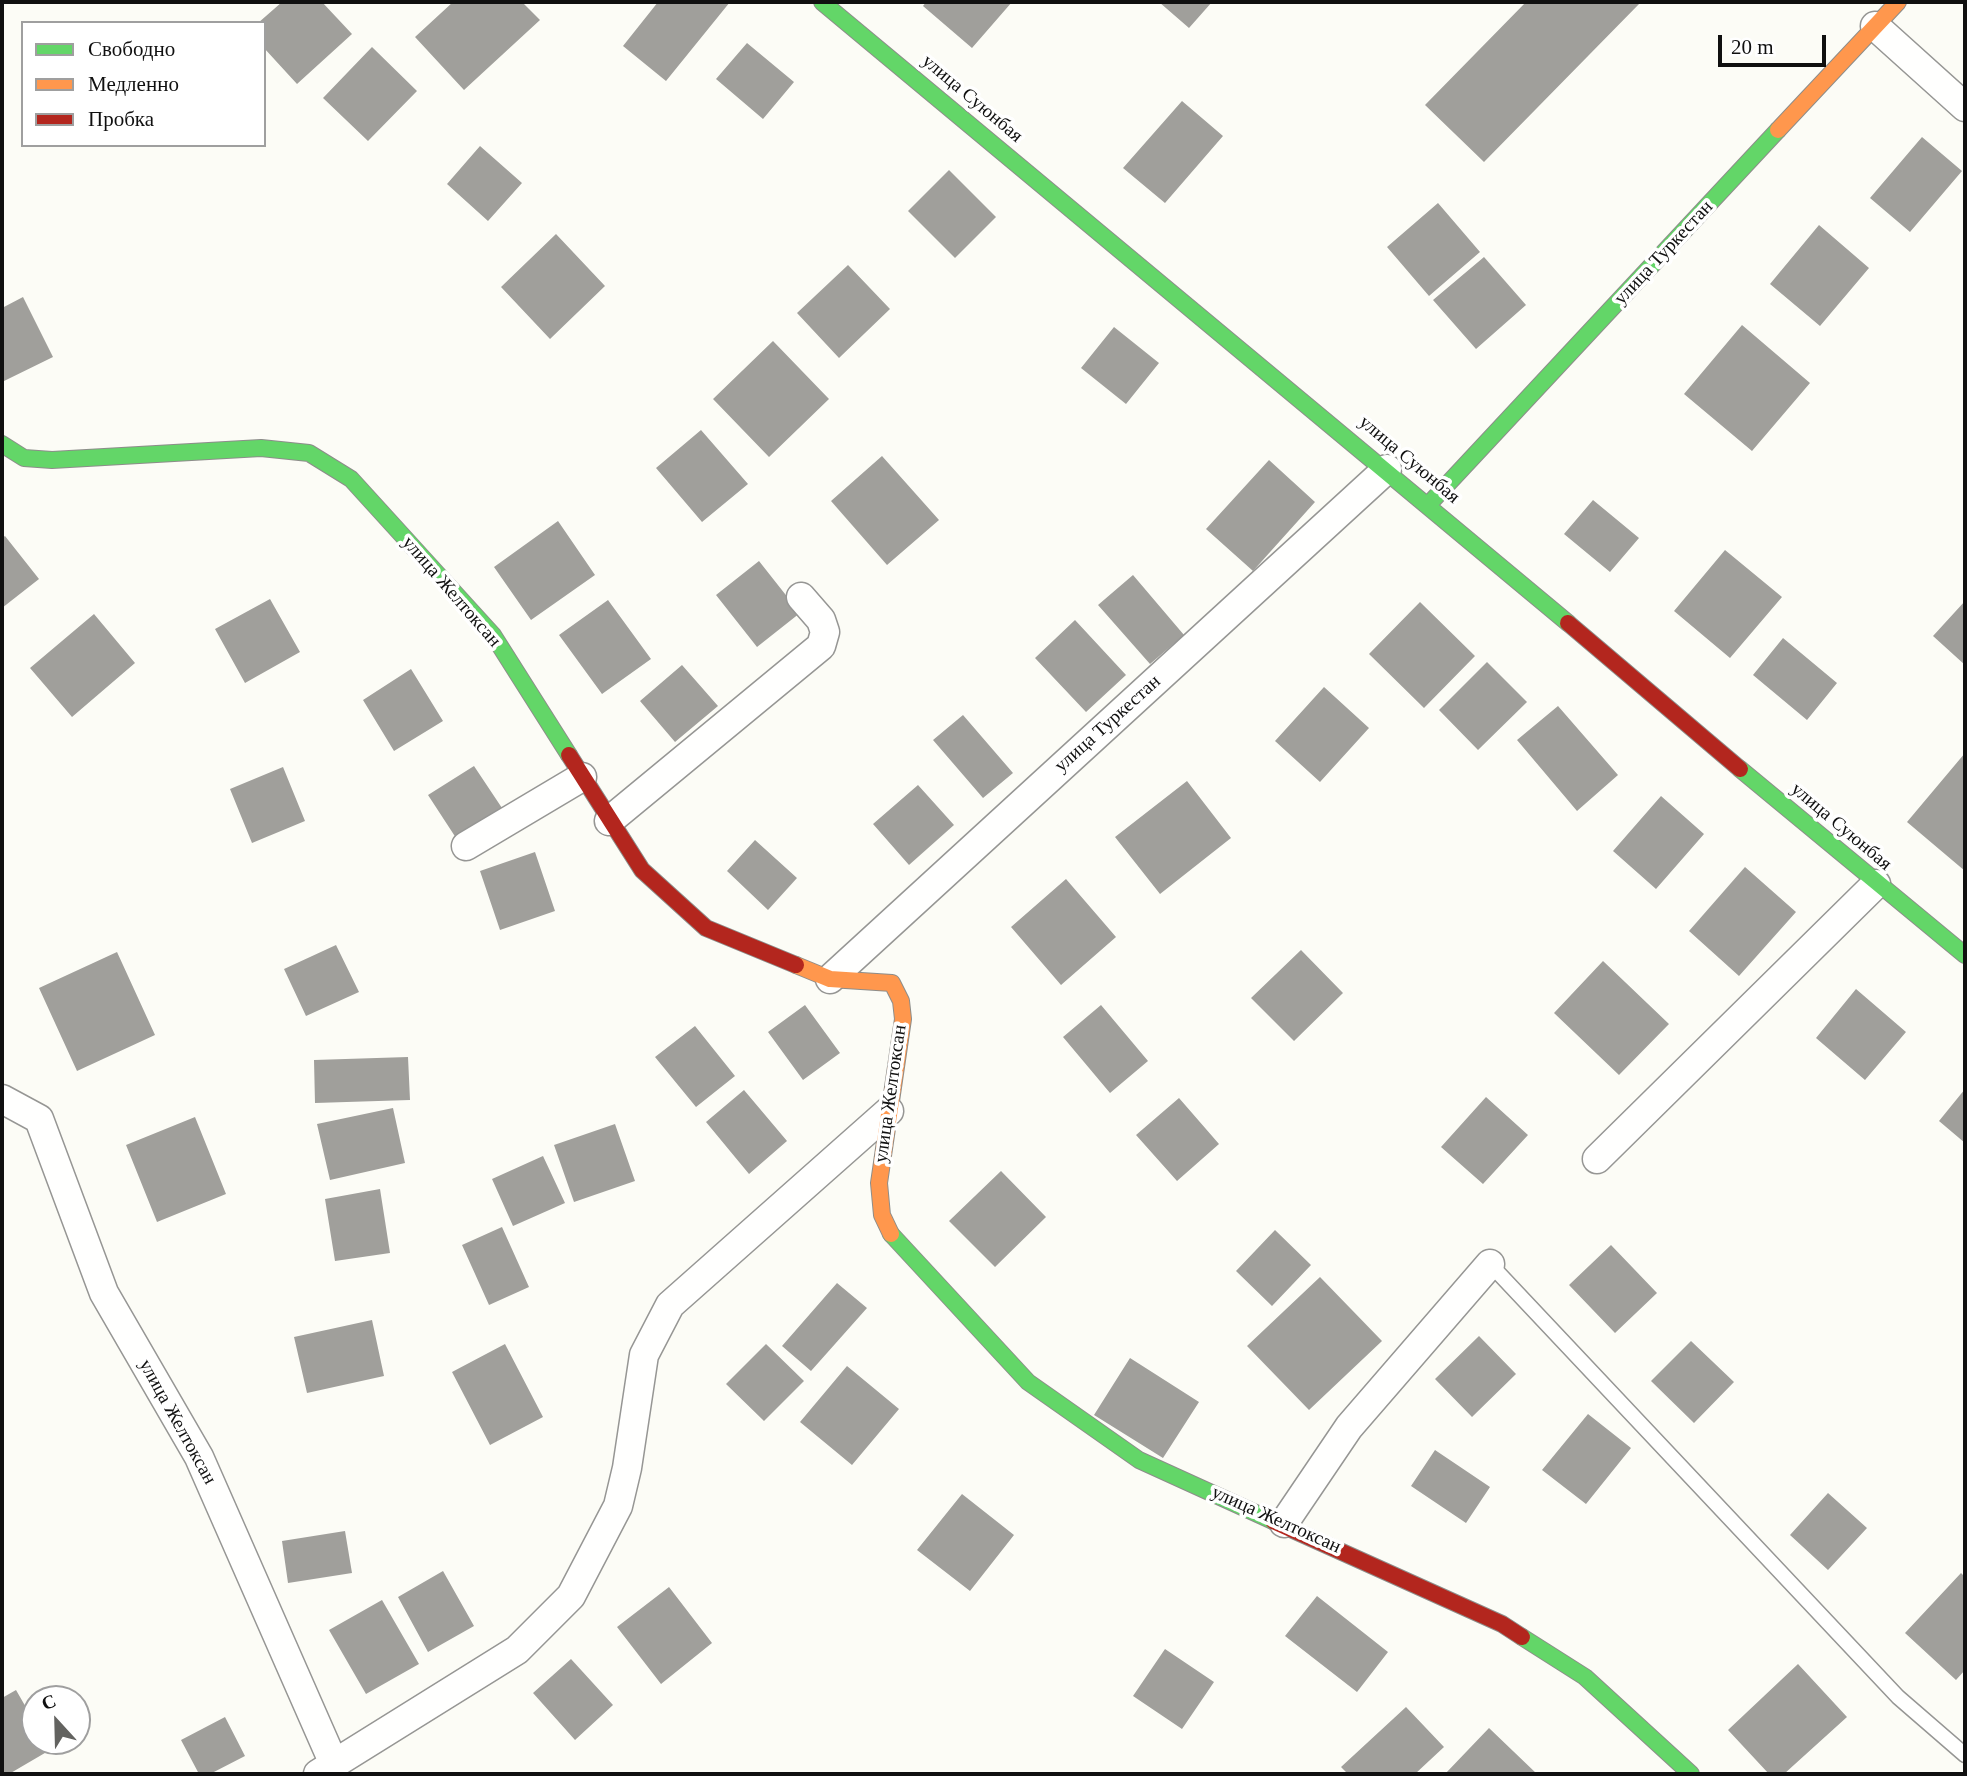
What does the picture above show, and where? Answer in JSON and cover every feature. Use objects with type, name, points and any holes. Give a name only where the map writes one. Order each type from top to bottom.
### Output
[{"type":"street","name":"улица Суюнбая","points":[[822,2],[1429,504],[1876,884],[1965,955]]},
{"type":"street","name":"улица Туркестан","points":[[1429,504],[1898,2]]},
{"type":"street","points":[[1875,26],[1965,107]]},
{"type":"street","name":"улица Желтоксан","points":[[2,444],[24,457],[52,460],[261,447],[309,453],[351,479],[493,635],[642,870],[706,928],[830,979],[892,983],[901,1001],[903,1019],[879,1183],[882,1215],[894,1239],[1028,1382],[1139,1460],[1284,1523],[1502,1624],[1585,1677],[1691,1774]]},
{"type":"street","name":"улица Туркестан","points":[[830,979],[1387,470]]},
{"type":"street","points":[[609,821],[821,646],[825,632],[821,621],[801,597]]},
{"type":"street","points":[[467,846],[582,777]]},
{"type":"street","points":[[1597,1160],[1876,884]]},
{"type":"street","name":"улица Желтоксан","points":[[2,1099],[38,1119],[104,1293],[199,1457],[326,1769]]},
{"type":"street","points":[[326,1769],[517,1650],[571,1596],[618,1506],[627,1468],[644,1355],[670,1306],[889,1111]]},
{"type":"street","points":[[1284,1523],[1349,1427],[1490,1264]]},
{"type":"lane","points":[[1490,1264],[1898,1697],[1965,1755]]},
{"type":"building","points":[[282,2],[322,2],[352,34],[297,84],[266,50],[266,21],[260,21]]},
{"type":"building","points":[[453,2],[522,2],[540,20],[464,90],[415,37]]},
{"type":"building","points":[[658,2],[730,2],[666,81],[623,46]]},
{"type":"building","points":[[926,2],[1012,2],[972,48],[923,6]]},
{"type":"building","points":[[1159,2],[1212,2],[1189,28]]},
{"type":"building","points":[[1526,2],[1641,2],[1484,162],[1425,105]]},
{"type":"building","points":[[747,43],[794,82],[763,119],[716,79]]},
{"type":"building","points":[[372,47],[417,91],[368,141],[323,98]]},
{"type":"building","points":[[1182,101],[1223,136],[1165,203],[1123,168]]},
{"type":"building","points":[[1922,137],[1962,171],[1910,232],[1870,198]]},
{"type":"building","points":[[480,146],[522,183],[488,221],[447,184]]},
{"type":"building","points":[[949,170],[996,217],[955,258],[908,211]]},
{"type":"building","points":[[1438,203],[1480,252],[1429,296],[1387,247]]},
{"type":"building","points":[[1819,225],[1869,268],[1820,326],[1770,284]]},
{"type":"building","points":[[556,234],[605,286],[550,339],[501,287]]},
{"type":"building","points":[[1484,257],[1526,305],[1476,349],[1433,300]]},
{"type":"building","points":[[848,265],[890,309],[839,358],[797,313]]},
{"type":"building","points":[[23,297],[53,357],[2,382],[2,308]]},
{"type":"building","points":[[1742,325],[1810,383],[1752,451],[1684,394]]},
{"type":"building","points":[[1114,327],[1159,363],[1126,404],[1081,368]]},
{"type":"building","points":[[773,341],[829,399],[769,457],[713,399]]},
{"type":"building","points":[[701,430],[748,484],[702,522],[656,468]]},
{"type":"building","points":[[882,456],[939,520],[887,565],[831,501]]},
{"type":"building","points":[[1269,460],[1315,502],[1253,571],[1206,529]]},
{"type":"building","points":[[1593,500],[1639,538],[1610,572],[1564,534]]},
{"type":"building","points":[[558,521],[595,575],[531,620],[494,567]]},
{"type":"building","points":[[5,536],[39,579],[2,608],[2,538]]},
{"type":"building","points":[[1725,550],[1782,597],[1730,658],[1674,611]]},
{"type":"building","points":[[759,561],[800,613],[757,647],[716,595]]},
{"type":"building","points":[[1133,575],[1184,635],[1150,664],[1098,605]]},
{"type":"building","points":[[270,599],[300,652],[245,683],[215,629]]},
{"type":"building","points":[[608,600],[651,659],[602,694],[559,635]]},
{"type":"building","points":[[1965,601],[1965,665],[1933,636]]},
{"type":"building","points":[[1420,602],[1475,656],[1424,708],[1369,654]]},
{"type":"building","points":[[94,614],[135,663],[72,717],[30,668]]},
{"type":"building","points":[[1075,620],[1126,675],[1086,712],[1035,658]]},
{"type":"building","points":[[1783,638],[1837,683],[1807,720],[1753,675]]},
{"type":"building","points":[[1487,662],[1527,702],[1478,750],[1439,710]]},
{"type":"building","points":[[682,665],[718,706],[675,742],[640,701]]},
{"type":"building","points":[[411,669],[443,721],[394,751],[363,700]]},
{"type":"building","points":[[1324,687],[1369,728],[1320,782],[1275,741]]},
{"type":"building","points":[[1558,706],[1618,775],[1577,811],[1517,740]]},
{"type":"building","points":[[963,715],[1013,773],[983,798],[933,740]]},
{"type":"building","points":[[1965,753],[1965,871],[1907,822]]},
{"type":"building","points":[[474,766],[504,811],[458,841],[428,795]]},
{"type":"building","points":[[283,767],[305,821],[252,843],[230,789]]},
{"type":"building","points":[[1187,781],[1231,838],[1160,894],[1115,837]]},
{"type":"building","points":[[918,785],[954,825],[909,865],[873,824]]},
{"type":"building","points":[[1661,796],[1704,834],[1656,889],[1613,851]]},
{"type":"building","points":[[755,840],[797,878],[768,910],[727,871]]},
{"type":"building","points":[[535,852],[555,911],[500,930],[480,871]]},
{"type":"building","points":[[1745,867],[1796,912],[1739,976],[1689,931]]},
{"type":"building","points":[[1066,879],[1116,937],[1061,985],[1011,927]]},
{"type":"building","points":[[336,945],[359,992],[306,1016],[284,969]]},
{"type":"building","points":[[1301,950],[1343,993],[1294,1041],[1251,998]]},
{"type":"building","points":[[117,952],[155,1035],[77,1071],[39,988]]},
{"type":"building","points":[[1603,961],[1669,1024],[1619,1075],[1554,1013]]},
{"type":"building","points":[[1856,989],[1906,1032],[1865,1080],[1816,1038]]},
{"type":"building","points":[[805,1005],[840,1053],[803,1080],[768,1032]]},
{"type":"building","points":[[1101,1005],[1148,1061],[1110,1093],[1063,1037]]},
{"type":"building","points":[[695,1026],[735,1076],[696,1107],[655,1057]]},
{"type":"building","points":[[408,1057],[410,1100],[315,1103],[314,1060]]},
{"type":"building","points":[[1965,1089],[1965,1143],[1939,1121]]},
{"type":"building","points":[[744,1090],[787,1141],[749,1174],[706,1122]]},
{"type":"building","points":[[1486,1097],[1528,1135],[1483,1184],[1441,1147]]},
{"type":"building","points":[[1179,1098],[1219,1144],[1177,1181],[1136,1135]]},
{"type":"building","points":[[393,1108],[405,1163],[330,1180],[317,1124]]},
{"type":"building","points":[[195,1117],[226,1194],[157,1222],[126,1145]]},
{"type":"building","points":[[615,1124],[635,1181],[574,1202],[554,1145]]},
{"type":"building","points":[[543,1156],[565,1203],[513,1226],[492,1179]]},
{"type":"building","points":[[1001,1171],[1046,1217],[995,1267],[949,1221]]},
{"type":"building","points":[[380,1189],[390,1253],[335,1261],[325,1199]]},
{"type":"building","points":[[502,1227],[529,1287],[489,1305],[462,1245]]},
{"type":"building","points":[[1275,1230],[1311,1265],[1272,1306],[1236,1271]]},
{"type":"building","points":[[1611,1245],[1657,1293],[1615,1333],[1569,1285]]},
{"type":"building","points":[[1320,1277],[1382,1341],[1309,1410],[1247,1346]]},
{"type":"building","points":[[837,1283],[867,1308],[811,1371],[782,1346]]},
{"type":"building","points":[[372,1320],[384,1376],[307,1393],[294,1337]]},
{"type":"building","points":[[1479,1336],[1516,1374],[1472,1417],[1435,1379]]},
{"type":"building","points":[[1691,1341],[1734,1382],[1694,1423],[1651,1381]]},
{"type":"building","points":[[505,1344],[543,1417],[490,1445],[452,1372]]},
{"type":"building","points":[[766,1344],[804,1381],[764,1421],[726,1384]]},
{"type":"building","points":[[1130,1358],[1199,1402],[1163,1458],[1094,1415]]},
{"type":"building","points":[[847,1366],[899,1409],[852,1465],[800,1422]]},
{"type":"building","points":[[1588,1414],[1631,1448],[1586,1504],[1542,1470]]},
{"type":"building","points":[[1435,1450],[1490,1487],[1466,1523],[1411,1486]]},
{"type":"building","points":[[1828,1493],[1867,1528],[1828,1570],[1790,1535]]},
{"type":"building","points":[[962,1494],[1014,1535],[970,1591],[917,1550]]},
{"type":"building","points":[[345,1531],[352,1573],[288,1583],[282,1541]]},
{"type":"building","points":[[443,1571],[474,1626],[428,1652],[398,1597]]},
{"type":"building","points":[[1961,1573],[1965,1577],[1965,1670],[1956,1680],[1905,1633]]},
{"type":"building","points":[[669,1587],[712,1643],[661,1684],[617,1627]]},
{"type":"building","points":[[1317,1596],[1388,1652],[1357,1692],[1285,1636]]},
{"type":"building","points":[[382,1600],[419,1664],[366,1694],[329,1630]]},
{"type":"building","points":[[1165,1649],[1214,1682],[1182,1729],[1133,1696]]},
{"type":"building","points":[[571,1659],[613,1705],[575,1740],[533,1693]]},
{"type":"building","points":[[1798,1664],[1847,1717],[1784,1774],[1769,1774],[1728,1730]]},
{"type":"building","points":[[16,1690],[21,1699],[21,1755],[41,1755],[9,1774],[2,1774],[2,1698]]},
{"type":"building","points":[[1406,1707],[1444,1747],[1415,1774],[1348,1774],[1341,1767]]},
{"type":"building","points":[[225,1717],[245,1756],[210,1774],[199,1774],[181,1740]]},
{"type":"building","points":[[1489,1728],[1537,1774],[1445,1774]]},
{"type":"traffic: fast","points":[[822,2],[1568,623]]},
{"type":"traffic: fast","points":[[1429,504],[1778,130]]},
{"type":"traffic: fast","points":[[2,444],[24,458],[52,460],[261,448],[309,453],[351,479],[493,635],[569,755]]},
{"type":"traffic: fast","points":[[1740,769],[1965,955]]},
{"type":"traffic: fast","points":[[891,1234],[1028,1382],[1139,1460],[1273,1521]]},
{"type":"traffic: fast","points":[[1522,1637],[1585,1677],[1691,1774]]},
{"type":"traffic: slow","points":[[1778,130],[1898,2]]},
{"type":"traffic: slow","points":[[796,965],[830,979],[892,983],[901,1001],[903,1019],[879,1183],[882,1215],[891,1234]]},
{"type":"traffic: jam","points":[[1568,623],[1740,769]]},
{"type":"traffic: jam","points":[[569,755],[642,870],[706,928],[796,965]]},
{"type":"traffic: jam","points":[[1273,1521],[1502,1624],[1522,1637]]}]
